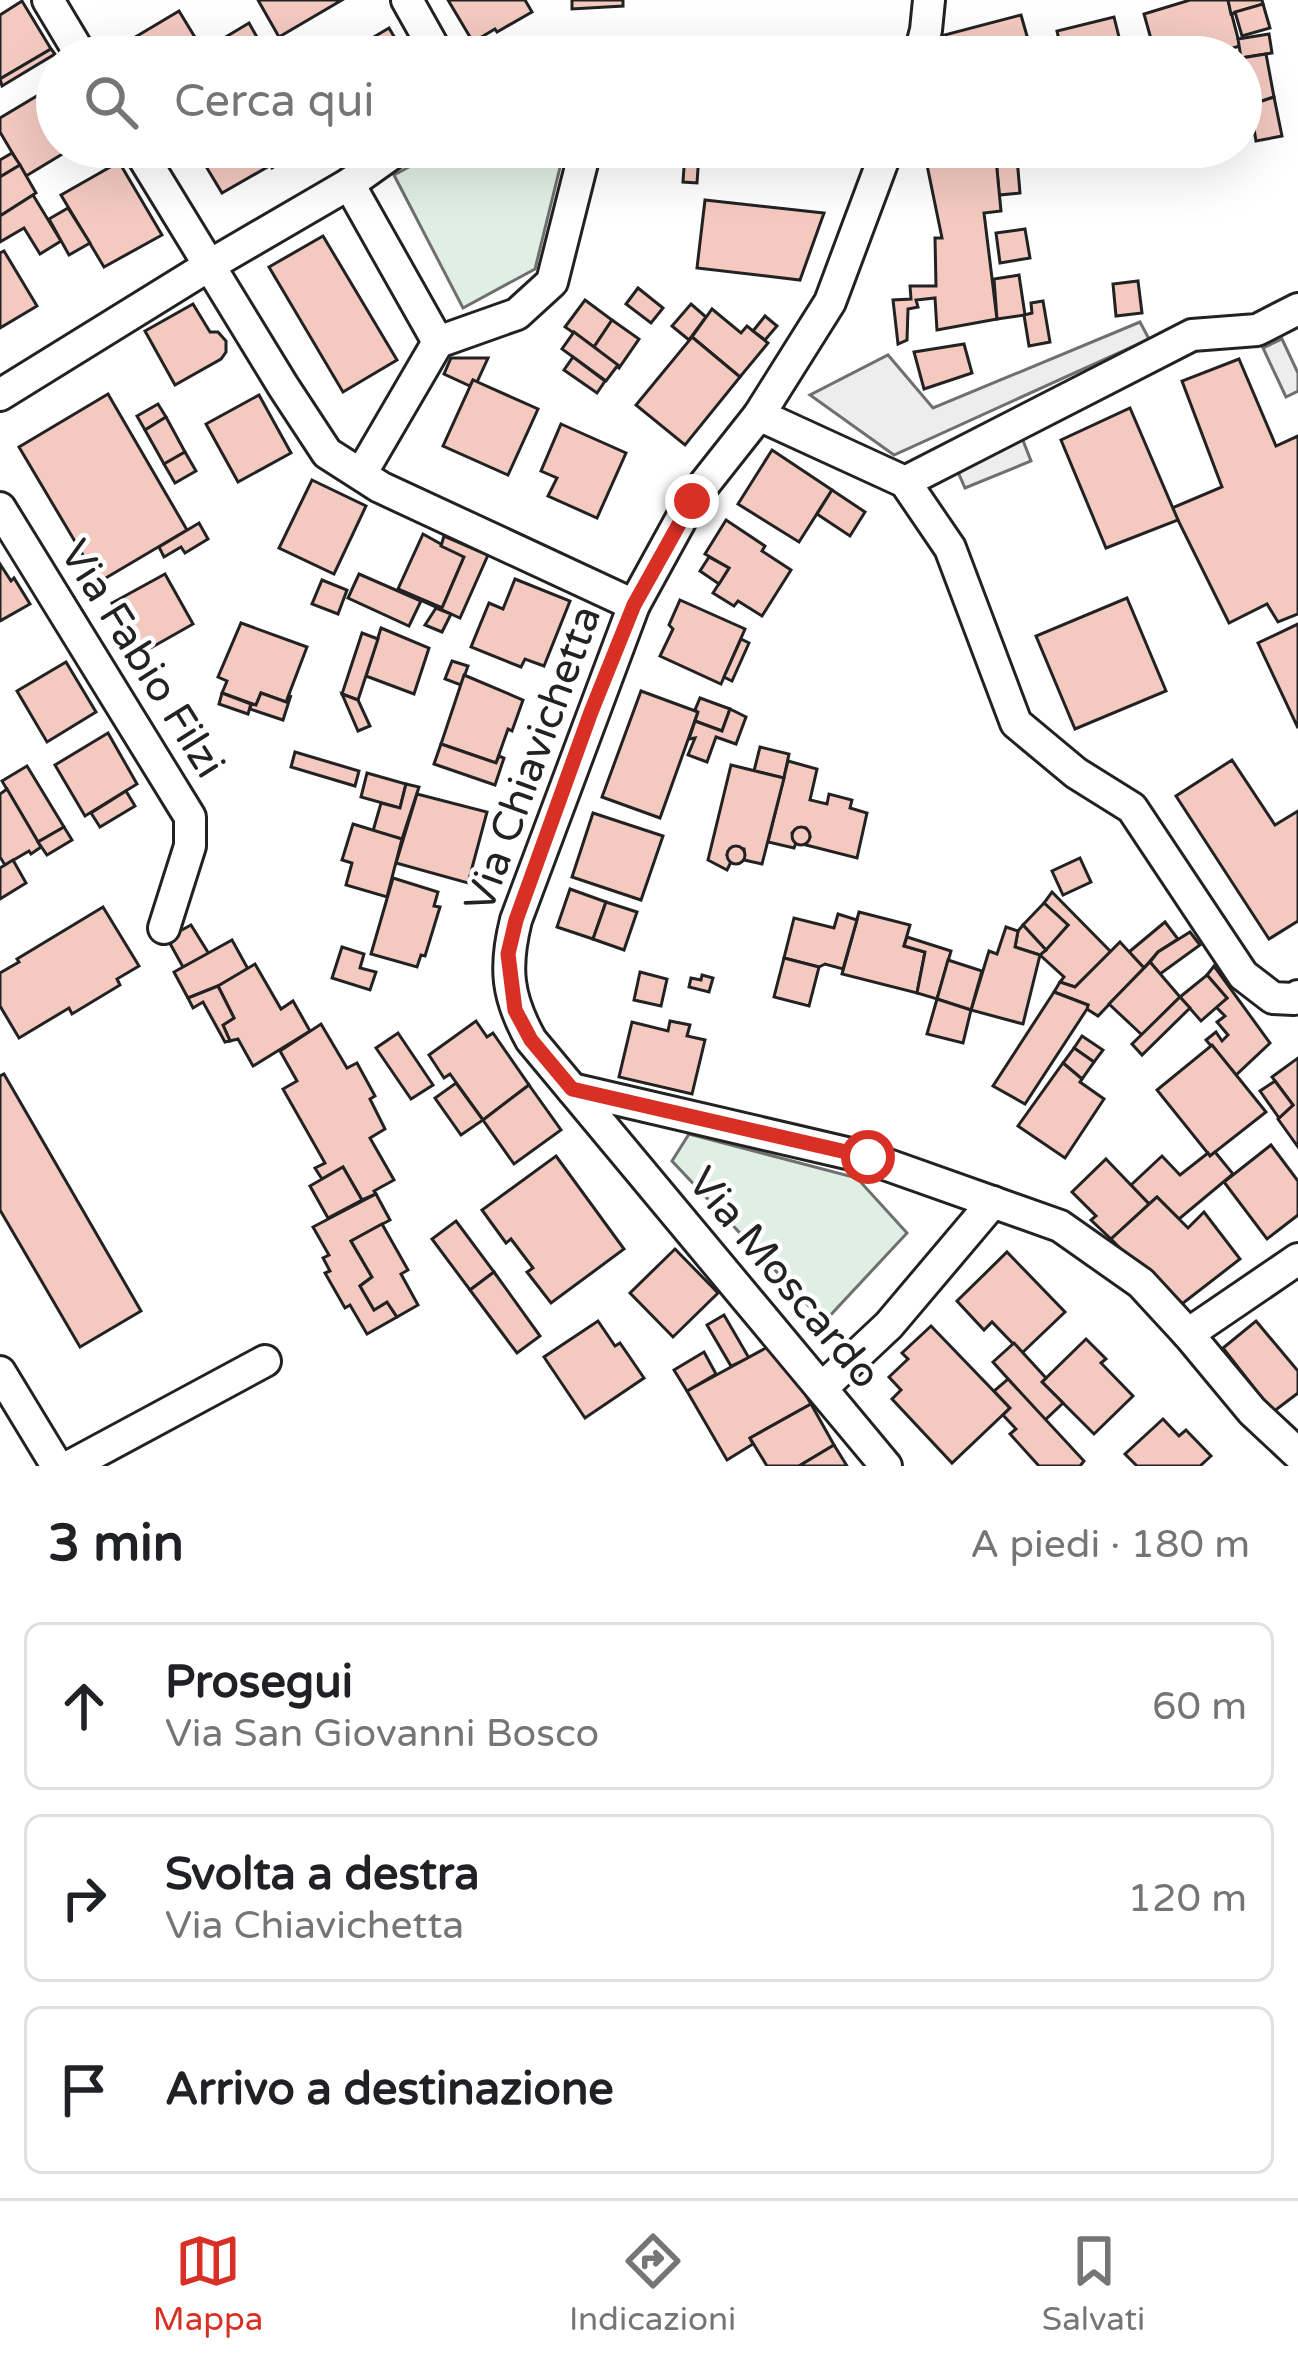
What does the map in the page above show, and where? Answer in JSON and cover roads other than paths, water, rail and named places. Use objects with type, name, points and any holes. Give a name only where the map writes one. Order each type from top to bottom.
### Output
[{"type":"street","points":[[48,0],[69,36]]},
{"type":"street","points":[[407,0],[427,36]]},
{"type":"street","points":[[924,36],[928,0]]},
{"type":"street","points":[[150,168],[327,452],[380,487],[634,605]]},
{"type":"street","points":[[0,395],[371,168]]},
{"type":"street","points":[[361,474],[438,342],[517,314],[552,282],[581,168]]},
{"type":"street","name":"Via Chiavichetta","points":[[572,1089],[531,1040],[515,1010],[508,954],[516,920],[634,605],[692,501],[759,415],[830,302],[880,168]]},
{"type":"street","points":[[349,184],[438,342]]},
{"type":"street","points":[[905,482],[1192,335],[1257,330],[1298,309]]},
{"type":"street","points":[[759,415],[905,482],[950,548],[1016,723],[1076,772],[1132,808],[1243,975],[1273,998],[1298,996]]},
{"type":"street","name":"Via Fabio Filzi","points":[[0,508],[190,817],[190,845],[164,928]]},
{"type":"street","points":[[572,1089],[868,1157],[1060,1226],[1141,1283],[1252,1411],[1298,1454]]},
{"type":"street","name":"Via Moscardo","points":[[572,1089],[886,1466]]},
{"type":"street","points":[[822,1388],[889,1325],[993,1202]]},
{"type":"street","points":[[1189,1334],[1298,1259]]},
{"type":"street","points":[[70,1466],[265,1361]]},
{"type":"street","points":[[0,1372],[57,1466]]}]
